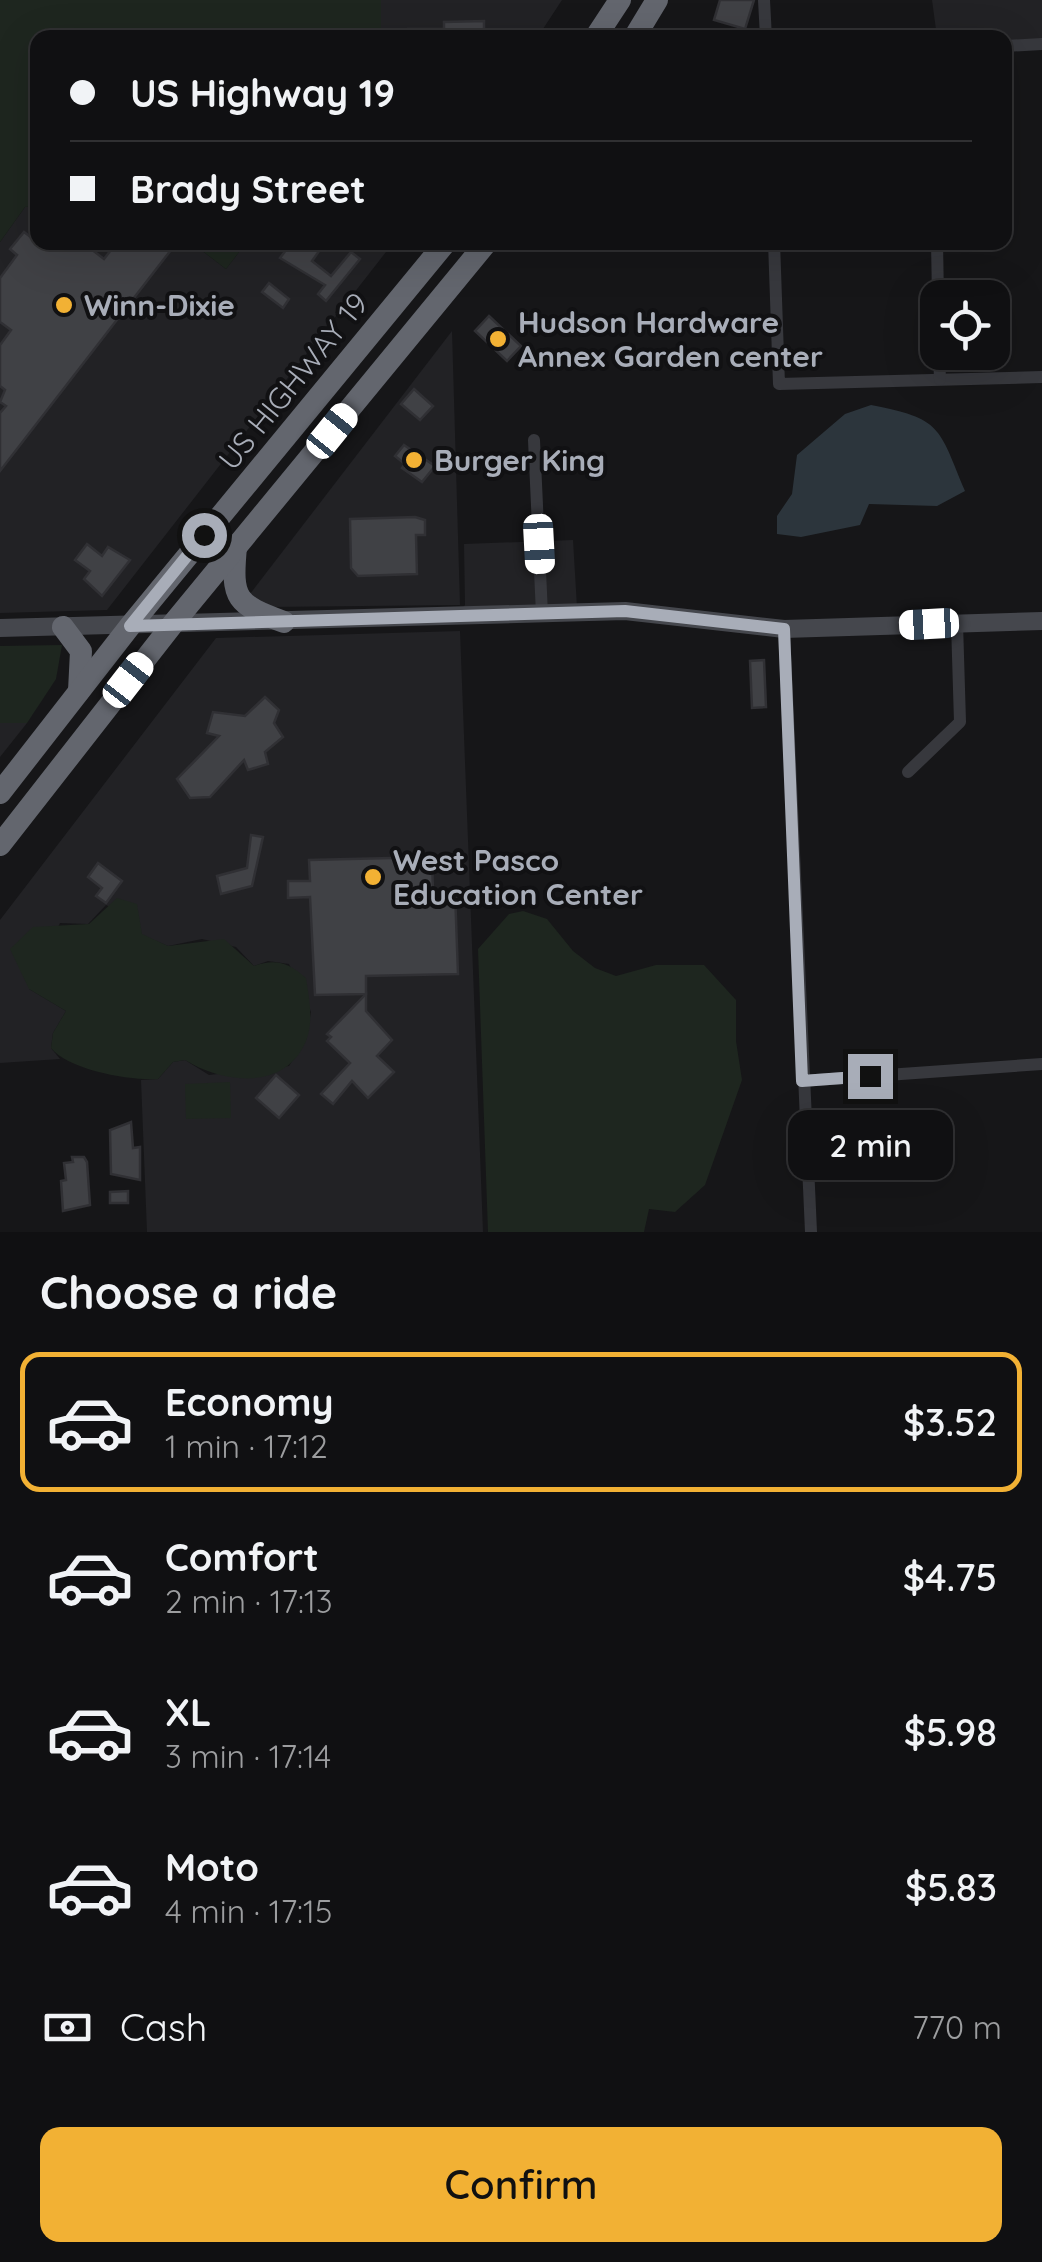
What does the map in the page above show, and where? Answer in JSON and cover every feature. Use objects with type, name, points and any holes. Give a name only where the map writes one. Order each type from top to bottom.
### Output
[{"type":"highway","points":[[600,30],[620,0]]},
{"type":"highway","points":[[619,30],[638,0]]},
{"type":"highway","points":[[639,30],[657,0]]},
{"type":"highway","name":"US HIGHWAY 19","points":[[0,793],[130,626],[439,250]]},
{"type":"highway","name":"US HIGHWAY 19","points":[[0,845],[172,624],[481,250]]},
{"type":"highway","points":[[236,547],[234,589],[238,599],[248,608],[284,622]]},
{"type":"highway","points":[[63,627],[81,651],[79,692]]},
{"type":"street","points":[[764,0],[766,30]]},
{"type":"street","points":[[1012,46],[1042,44]]},
{"type":"street","points":[[774,250],[779,384],[1042,377]]},
{"type":"street","points":[[937,250],[938,280]]},
{"type":"street","points":[[940,370],[940,379]]},
{"type":"street","points":[[534,440],[542,614]]},
{"type":"street","points":[[0,628],[625,611],[784,629],[1042,621]]},
{"type":"street","points":[[908,772],[960,722],[957,623]]},
{"type":"street","points":[[784,629],[811,1232]]},
{"type":"street","points":[[802,1081],[1042,1064]]},
{"type":"shaded area","points":[[0,0],[381,0],[381,30],[30,30],[30,207],[25,207],[0,242]]},
{"type":"shaded area","points":[[381,0],[562,0],[542,30],[381,30]]},
{"type":"shaded area","points":[[932,0],[1042,0],[1042,43],[1012,44],[1012,30],[936,30]]},
{"type":"shaded area","points":[[25,207],[30,207],[30,250],[201,250],[226,269],[241,250],[388,250],[107,610],[0,613],[0,242]]},
{"type":"shaded area","points":[[201,250],[241,250],[226,269]]},
{"type":"shaded area","points":[[452,331],[460,605],[267,607],[250,594]]},
{"type":"shaded area","points":[[871,405],[912,415],[934,429],[949,452],[965,491],[937,506],[869,504],[860,525],[801,537],[777,534],[777,516],[792,494],[797,455],[845,414]]},
{"type":"shaded area","points":[[573,540],[577,607],[461,610],[465,605],[464,544]]},
{"type":"shaded area","name":"West Pasco Education Center","points":[[460,631],[483,1232],[147,1232],[141,1080],[158,1079],[173,1062],[185,1060],[209,1075],[289,1066],[306,1040],[311,1012],[289,964],[268,961],[254,966],[236,947],[202,939],[168,946],[142,935],[137,919],[106,905],[88,924],[60,923],[29,989],[66,1011],[53,1033],[51,1048],[60,1059],[0,1063],[0,920],[216,638]]},
{"type":"shaded area","points":[[62,645],[56,679],[27,723],[0,723],[0,646]]},
{"type":"shaded area","points":[[0,723],[27,723],[0,757]]},
{"type":"shaded area","points":[[117,898],[137,904],[142,934],[168,946],[224,939],[254,966],[282,963],[306,978],[310,1026],[296,1057],[283,1069],[252,1078],[217,1074],[185,1060],[173,1062],[158,1079],[146,1079],[101,1072],[60,1056],[51,1048],[53,1033],[66,1011],[29,989],[10,949],[33,927],[89,924]]},
{"type":"shaded area","points":[[523,911],[547,919],[573,951],[595,968],[616,976],[656,965],[704,965],[736,1000],[736,1041],[742,1080],[705,1185],[675,1212],[649,1209],[644,1232],[488,1232],[478,949],[509,914]]},
{"type":"shaded area","points":[[230,1082],[231,1118],[186,1119],[185,1084]]},
{"type":"building","points":[[720,0],[754,0],[745,29],[714,20]]},
{"type":"building","points":[[484,21],[484,30],[408,30],[444,29],[444,22]]},
{"type":"building","name":"Winn-Dixie","points":[[24,232],[30,236],[30,250],[92,250],[104,259],[111,250],[171,250],[0,471],[0,413],[6,406],[0,402],[5,390],[0,386],[0,345],[11,330],[0,322],[0,278],[17,255],[10,249]]},
{"type":"building","points":[[286,250],[320,250],[312,261],[331,276],[351,252],[360,259],[326,301],[318,294],[325,285],[280,258]]},
{"type":"building","points":[[269,283],[289,299],[283,308],[262,292]]},
{"type":"building","name":"Hudson Hardware Annex Garden center","points":[[489,316],[521,346],[507,361],[475,331]]},
{"type":"building","points":[[414,389],[433,406],[420,420],[401,404]]},
{"type":"building","name":"Burger King","points":[[404,445],[435,466],[422,482],[402,468],[405,464],[395,456]]},
{"type":"building","points":[[350,519],[425,520],[425,535],[416,535],[417,574],[358,576],[351,568]]},
{"type":"building","points":[[87,544],[102,556],[108,547],[130,560],[102,596],[84,579],[90,571],[75,560]]},
{"type":"building","points":[[764,660],[766,707],[752,708],[750,661]]},
{"type":"building","points":[[265,697],[279,710],[274,723],[283,737],[265,752],[268,764],[248,770],[244,760],[210,797],[190,798],[177,779],[219,736],[207,733],[213,712],[245,716]]},
{"type":"building","points":[[251,835],[263,837],[252,886],[221,894],[217,876],[247,868]]},
{"type":"building","points":[[432,857],[433,892],[455,891],[458,974],[366,976],[366,994],[315,995],[310,897],[288,898],[288,881],[310,881],[309,860]]},
{"type":"building","points":[[98,863],[122,881],[106,903],[96,896],[102,888],[88,877]]},
{"type":"building","points":[[366,994],[366,1011],[392,1040],[377,1056],[394,1072],[368,1098],[352,1081],[333,1104],[321,1094],[350,1063],[327,1041],[331,1037],[327,1034]]},
{"type":"building","points":[[276,1075],[299,1095],[279,1118],[256,1098]]},
{"type":"building","points":[[131,1122],[133,1148],[140,1147],[140,1180],[111,1174],[110,1130]]},
{"type":"building","points":[[72,1157],[84,1157],[87,1162],[90,1205],[63,1211],[64,1163],[73,1162]]},
{"type":"building","points":[[128,1191],[128,1203],[110,1203],[110,1192]]},
{"type":"place","name":"Winn-Dixie","points":[[64,305]]},
{"type":"place","name":"Hudson Hardware Annex Garden center","points":[[498,339]]},
{"type":"place","name":"Burger King","points":[[414,460]]},
{"type":"place","name":"West Pasco Education Center","points":[[373,877]]},
{"type":"route","points":[[204,535],[130,626],[625,611],[784,629],[802,1081],[870,1076]]}]
